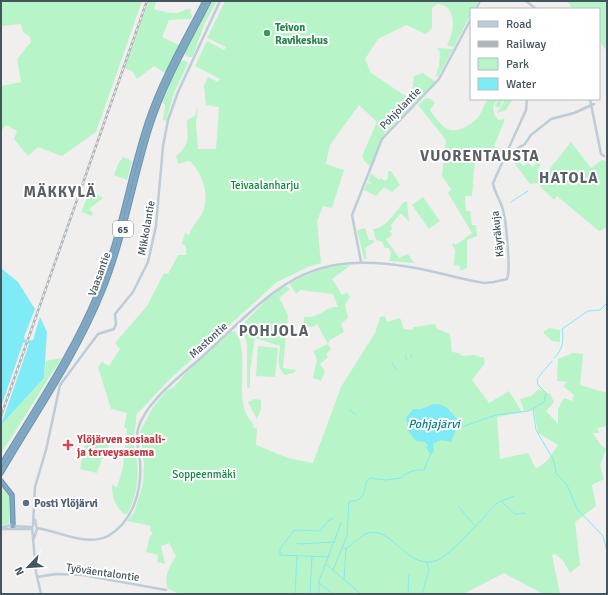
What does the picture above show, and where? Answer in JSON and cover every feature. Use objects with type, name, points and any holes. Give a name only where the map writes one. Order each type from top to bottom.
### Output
[{"type":"highway","name":"Vaasantie","points":[[1,465],[62,365],[91,310],[112,252],[141,143],[153,106],[169,70],[205,1]]},
{"type":"highway","name":"Vaasantie","points":[[1,473],[76,348],[103,292],[116,255],[154,114],[166,86],[209,1]]},
{"type":"highway","points":[[1,481],[12,495],[12,526]]},
{"type":"highway","points":[[1,485],[8,491],[11,497],[12,526]]},
{"type":"main road","name":"Mikkolantie","points":[[41,594],[37,576],[34,539],[34,506],[37,480],[61,383],[98,334],[114,329],[116,324],[115,314],[136,287],[148,262],[156,226],[163,146],[168,120],[178,92],[220,1]]},
{"type":"main road","points":[[526,1],[535,8]]},
{"type":"main road","name":"Pohjolantie","points":[[362,262],[352,215],[382,139],[439,79],[470,21]]},
{"type":"main road","name":"Käyräkuja","points":[[505,279],[508,274],[506,220],[503,207],[493,183],[526,110],[527,100]]},
{"type":"main road","points":[[591,100],[593,104],[601,154],[604,156]]},
{"type":"main road","points":[[507,152],[511,152],[524,144],[531,134],[551,119],[574,113],[593,104]]},
{"type":"main road","name":"Mastontie","points":[[12,526],[34,528],[89,540],[103,538],[114,531],[130,514],[137,498],[140,476],[137,430],[142,418],[158,398],[255,308],[285,283],[319,268],[362,262],[409,266],[484,283],[505,279]]},
{"type":"main road","points":[[1,529],[12,526]]},
{"type":"main road","points":[[1,529],[9,530],[12,526]]},
{"type":"main road","name":"Työväentalontie","points":[[37,576],[56,574],[83,575],[166,590]]},
{"type":"green space","points":[[1,1],[142,1],[96,132],[62,156],[38,147],[28,156],[14,139],[17,131],[6,125],[1,131],[1,86],[21,82],[17,59],[31,42],[30,37],[23,32],[21,24],[1,26]]},
{"type":"green space","points":[[149,1],[156,1],[154,9],[166,12],[177,13],[190,9],[192,17],[190,19],[169,20],[162,37],[179,45],[165,73],[154,66],[137,79],[132,71],[124,68]]},
{"type":"green space","points":[[212,1],[217,1],[204,25],[192,57],[188,57],[184,54]]},
{"type":"green space","name":"Teivaalanharju","points":[[225,1],[478,1],[474,8],[470,8],[470,16],[454,47],[447,45],[450,40],[453,26],[451,14],[444,5],[437,4],[432,8],[432,28],[426,34],[406,25],[378,39],[365,59],[371,73],[407,97],[412,94],[414,76],[423,73],[436,82],[385,133],[370,166],[365,162],[362,156],[377,122],[359,105],[330,145],[326,164],[344,170],[332,208],[323,206],[317,221],[321,263],[308,267],[277,282],[171,378],[136,415],[134,446],[138,475],[135,495],[127,514],[124,514],[118,508],[115,501],[112,485],[117,487],[123,467],[127,428],[124,428],[127,413],[111,409],[98,367],[102,362],[109,366],[120,349],[115,343],[147,306],[164,273],[168,274],[178,255],[186,255],[186,246],[182,244],[185,233],[188,235],[190,233],[204,209],[206,196],[204,184],[198,172],[191,162],[188,161],[178,164],[176,156],[181,152],[186,144],[187,120],[195,116],[198,105],[196,125],[198,149],[216,149],[219,107],[206,105],[204,86],[208,77],[218,82],[220,79],[195,66],[207,41],[224,50],[226,47],[207,38]]},
{"type":"green space","points":[[567,1],[607,1],[607,51],[600,42],[600,8],[572,8]]},
{"type":"green space","points":[[437,48],[453,49],[438,77],[436,76],[439,66],[440,52]]},
{"type":"green space","points":[[184,60],[188,63],[174,93],[166,121],[163,120],[165,104],[162,103],[180,62]]},
{"type":"green space","points":[[426,98],[431,99],[435,103],[430,110],[444,127],[453,130],[458,130],[472,123],[479,116],[487,100],[497,100],[493,106],[494,114],[498,120],[505,119],[494,146],[505,151],[504,154],[491,153],[490,161],[475,159],[472,196],[465,196],[466,211],[470,211],[472,225],[476,225],[477,236],[467,240],[467,268],[460,271],[460,266],[454,265],[455,250],[452,245],[454,243],[456,245],[472,233],[448,193],[451,189],[442,176],[446,140],[418,105]]},
{"type":"green space","points":[[498,100],[503,100],[499,108],[495,106]]},
{"type":"green space","points":[[503,100],[512,100],[506,110],[497,113],[504,102]]},
{"type":"green space","points":[[571,142],[591,168],[602,160],[606,161],[607,227],[599,231],[557,196],[554,200],[537,183],[530,184],[509,156],[513,153],[523,166],[528,163],[533,167],[537,162],[541,165],[537,170],[544,176]]},
{"type":"green space","points":[[123,157],[132,161],[127,180],[114,175],[118,164]]},
{"type":"green space","points":[[388,171],[391,171],[400,185],[392,192],[384,187],[376,196],[364,190],[367,183],[372,184],[368,181],[371,173],[379,180],[380,178],[386,181]]},
{"type":"green space","points":[[91,189],[103,198],[89,209],[93,213],[92,216],[81,212]]},
{"type":"green space","points":[[423,197],[440,221],[429,229],[412,205]]},
{"type":"green space","points":[[404,202],[407,202],[409,222],[402,214],[400,214],[391,225],[392,229],[389,232],[392,233],[391,236],[386,239],[399,258],[408,254],[414,263],[389,261],[391,253],[389,248],[385,248],[382,242],[376,240],[373,229],[382,226],[387,222]]},
{"type":"green space","points":[[365,228],[369,240],[373,240],[374,242],[365,248],[367,259],[364,259],[357,230]]},
{"type":"green space","points":[[351,265],[332,279],[342,295],[347,292],[350,297],[345,305],[348,318],[341,324],[344,332],[330,340],[328,344],[317,324],[313,327],[303,326],[304,317],[315,316],[330,308],[338,307],[333,294],[301,290],[296,294],[290,284],[319,270]]},
{"type":"green space","points":[[285,286],[290,289],[279,298],[288,315],[283,368],[296,370],[295,372],[285,375],[280,369],[279,365],[280,346],[255,338],[250,370],[250,388],[247,387],[247,344],[241,326],[268,298]]},
{"type":"green space","name":"Soppeenmäki","points":[[385,316],[387,322],[400,318],[404,329],[412,330],[414,327],[435,324],[437,329],[450,334],[452,352],[459,353],[462,356],[474,355],[484,358],[485,363],[472,380],[489,403],[509,391],[522,412],[497,417],[500,459],[528,453],[536,469],[548,460],[558,445],[538,433],[534,410],[524,411],[520,399],[531,396],[539,389],[550,394],[554,402],[546,411],[558,424],[558,409],[564,398],[572,401],[574,395],[563,386],[568,382],[557,381],[558,359],[573,353],[583,354],[580,385],[607,393],[607,426],[597,428],[599,433],[593,433],[600,444],[606,449],[600,465],[604,479],[592,485],[596,506],[575,522],[580,565],[570,573],[564,562],[556,554],[552,555],[560,594],[543,594],[504,573],[463,594],[180,594],[168,589],[166,580],[176,556],[169,543],[161,546],[165,564],[157,562],[158,555],[146,552],[150,536],[153,533],[150,531],[151,526],[127,521],[134,513],[143,484],[144,464],[140,432],[153,407],[166,391],[174,387],[185,374],[231,332],[234,331],[238,335],[241,348],[243,405],[254,428],[257,429],[256,445],[288,458],[313,463],[341,387],[375,333],[380,317]],"holes":[[[432,404],[451,410],[456,419],[454,422],[458,425],[451,440],[442,440],[433,444],[432,453],[426,447],[428,446],[425,442],[410,433],[406,424],[409,414],[413,409],[421,409]]]},
{"type":"green space","points":[[549,328],[560,330],[560,342],[552,341],[543,332]]},
{"type":"green space","points":[[328,344],[331,349],[326,354],[328,357],[320,364],[325,371],[321,381],[313,378],[317,359],[313,351]]},
{"type":"green space","points":[[258,346],[278,348],[275,377],[256,376]]},
{"type":"green space","points":[[62,358],[1,453],[1,425],[44,378],[46,361]]},
{"type":"green space","points":[[254,399],[261,400],[261,409],[257,419],[248,402]]},
{"type":"green space","points":[[87,436],[110,441],[105,458],[102,458],[97,473],[80,469]]},
{"type":"green space","points":[[1,487],[9,496],[9,523],[1,527]]},
{"type":"water","points":[[1,268],[18,282],[35,309],[24,337],[26,341],[33,340],[40,317],[47,332],[44,378],[1,425],[29,344],[26,342],[23,343],[1,407]]},
{"type":"water","name":"Pohjajärvi","points":[[433,404],[444,406],[455,416],[457,419],[454,422],[459,426],[456,429],[451,442],[442,440],[433,444],[434,451],[431,455],[426,447],[428,446],[425,442],[416,441],[408,431],[406,418],[413,409],[421,409]]},
{"type":"waterway","points":[[511,202],[528,191]]},
{"type":"waterway","points":[[554,358],[562,345],[562,329],[588,311],[600,310],[607,303]]},
{"type":"waterway","points":[[405,356],[407,360]]},
{"type":"waterway","points":[[459,425],[465,426],[496,415],[529,411],[544,402],[546,393],[538,385],[537,379],[552,361]]},
{"type":"waterway","points":[[392,363],[396,369]]},
{"type":"waterway","points":[[533,409],[536,430],[553,459],[556,470],[555,472],[567,485],[577,509],[603,536],[607,551]]},
{"type":"waterway","points":[[350,410],[356,415]]},
{"type":"waterway","points":[[333,570],[347,536],[349,502],[360,498],[364,493],[366,482],[370,478],[385,480],[401,478],[411,471],[424,470],[430,455]]},
{"type":"waterway","points":[[502,501],[514,496]]},
{"type":"waterway","points":[[346,549],[365,534],[377,533],[385,536],[407,554],[416,559],[425,562],[435,561],[458,544],[497,503],[501,501],[515,514],[525,513]]},
{"type":"waterway","points":[[459,507],[474,525]]},
{"type":"waterway","points":[[329,557],[280,555],[280,549],[294,530],[320,531],[328,521],[333,518]]},
{"type":"waterway","points":[[319,594],[319,581],[341,523]]},
{"type":"waterway","points":[[297,543],[334,542]]},
{"type":"waterway","points":[[343,547],[346,549],[344,579]]},
{"type":"waterway","points":[[295,594],[297,557]]},
{"type":"waterway","points":[[310,594],[312,557]]},
{"type":"waterway","points":[[422,594],[429,570],[427,562]]},
{"type":"waterway","points":[[327,565],[361,594]]},
{"type":"waterway","points":[[408,594],[409,574]]},
{"type":"waterway","points":[[319,583],[333,594]]},
{"type":"railway","points":[[1,416],[147,1]]},
{"type":"place","name":"Teivon Ravikeskus","points":[[267,33]]},
{"type":"place","name":"Ylöjärven sosiaali- ja terveysasema","points":[[68,445]]},
{"type":"place","name":"Posti Ylöjärvi","points":[[26,503]]},
{"type":"district","name":"VUORENTAUSTA","points":[[480,156]]},
{"type":"district","name":"HATOLA","points":[[569,178]]},
{"type":"district","name":"MÄKKYLÄ","points":[[60,192]]},
{"type":"district","name":"POHJOLA","points":[[274,331]]}]
